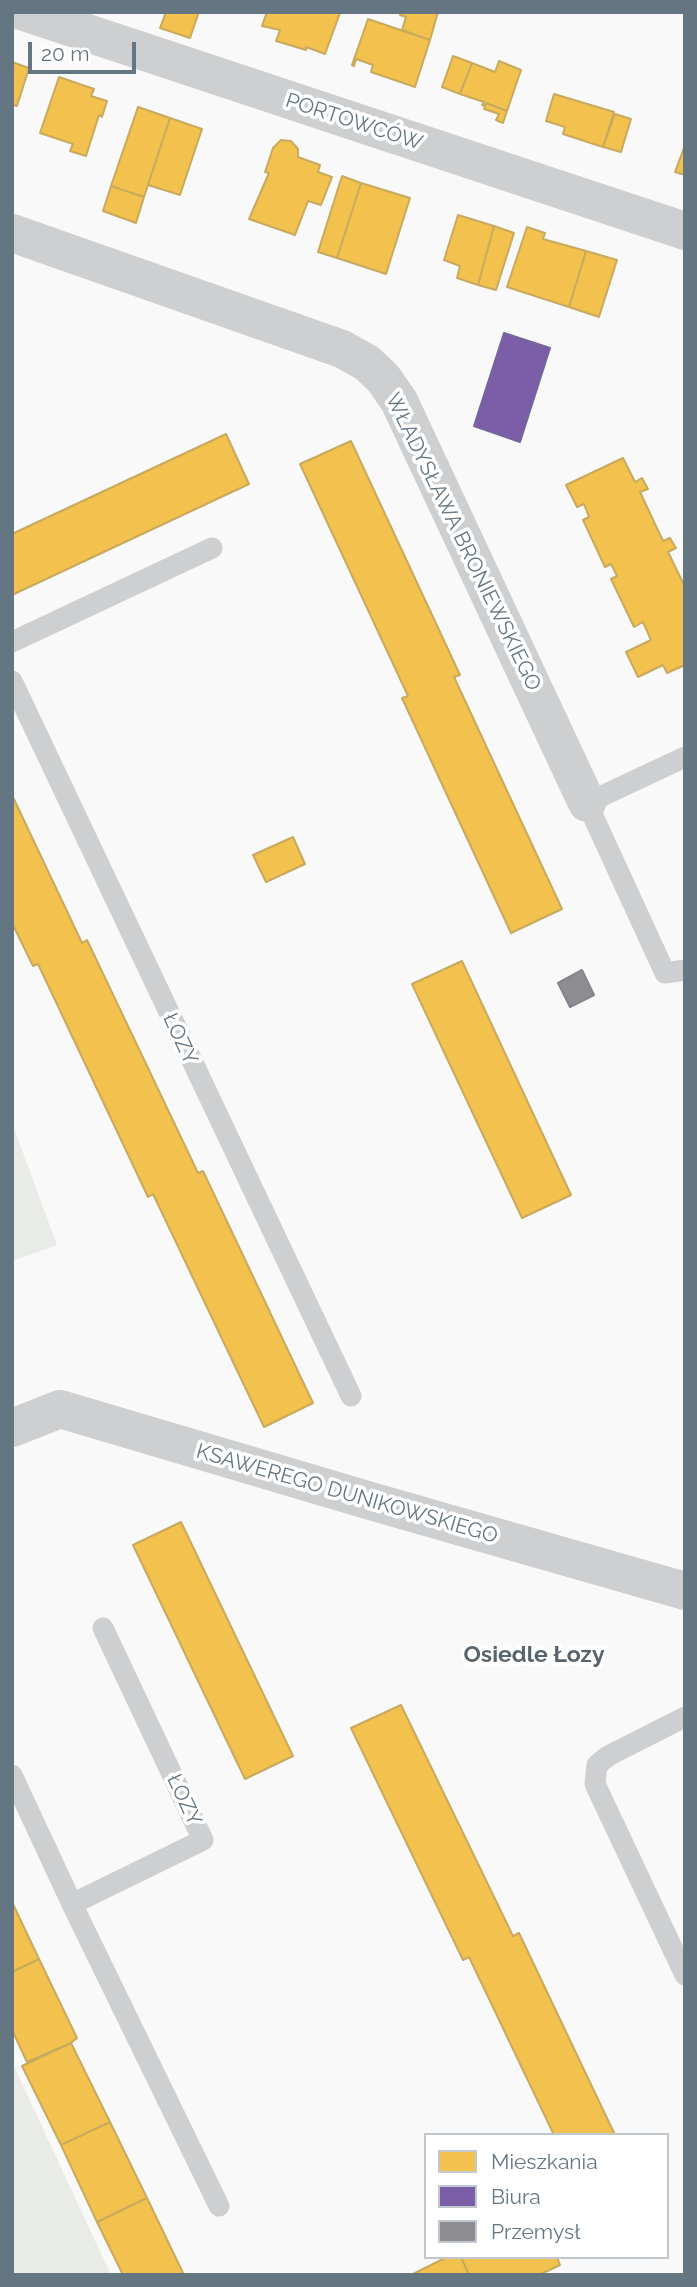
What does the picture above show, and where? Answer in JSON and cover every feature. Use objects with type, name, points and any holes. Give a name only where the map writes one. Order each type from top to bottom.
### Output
[{"type":"street","name":"PORTOWCÓW","points":[[24,12],[685,231]]},
{"type":"street","name":"WŁADYSŁAWA BRONIEWSKIEGO","points":[[12,233],[342,349],[367,363],[383,378],[399,401],[587,803]]},
{"type":"street","name":"KSAWEREGO DUNIKOWSKIEGO","points":[[12,1428],[60,1409],[685,1591]]},
{"type":"lane","points":[[12,642],[212,548]]},
{"type":"lane","name":"ŁOZY","points":[[12,681],[351,1396]]},
{"type":"lane","points":[[587,803],[685,757]]},
{"type":"lane","name":"WŁADYSŁAWA BRONIEWSKIEGO","points":[[587,803],[665,973],[685,971]]},
{"type":"lane","name":"ŁOZY","points":[[72,1904],[203,1840],[103,1628]]},
{"type":"lane","points":[[685,1717],[608,1756],[597,1765],[595,1784],[685,1975]]},
{"type":"lane","points":[[12,1775],[219,2206]]},
{"type":"shaded area","points":[[12,1123],[57,1245],[12,1261]]},
{"type":"shaded area","points":[[12,2062],[111,2275],[12,2275]]},
{"type":"building: Mieszkania","points":[[166,12],[199,12],[190,38],[160,28]]},
{"type":"building: Mieszkania","points":[[267,12],[340,13],[325,54],[276,41],[280,30],[262,26]]},
{"type":"building: Mieszkania","points":[[401,12],[438,12],[430,40],[402,30],[406,17],[400,15]]},
{"type":"building: Mieszkania","points":[[368,19],[430,40],[415,87],[371,72],[373,65],[356,59],[354,66],[352,65]]},
{"type":"building: Mieszkania","points":[[453,56],[472,63],[460,94],[442,87]]},
{"type":"building: Mieszkania","points":[[499,61],[521,70],[507,111],[486,103],[485,106],[482,105],[484,102],[460,94],[472,63],[495,72]]},
{"type":"building: Mieszkania","points":[[12,62],[29,68],[17,106],[12,105]]},
{"type":"building: Mieszkania","points":[[59,77],[94,89],[91,96],[107,101],[102,117],[99,115],[86,156],[70,151],[73,144],[40,133]]},
{"type":"building: Mieszkania","points":[[554,94],[614,112],[603,147],[563,134],[565,127],[546,121]]},
{"type":"building: Mieszkania","points":[[486,103],[507,111],[503,123],[496,120],[499,114],[484,109]]},
{"type":"building: Mieszkania","points":[[138,107],[170,118],[144,197],[111,186]]},
{"type":"building: Mieszkania","points":[[615,114],[631,119],[621,152],[603,147]]},
{"type":"building: Mieszkania","points":[[170,118],[202,129],[180,195],[148,185]]},
{"type":"building: Mieszkania","points":[[281,140],[291,141],[298,149],[298,157],[320,165],[318,172],[332,177],[321,205],[308,201],[295,235],[249,219],[269,173],[265,172],[273,148]]},
{"type":"building: Mieszkania","points":[[685,145],[685,175],[675,172]]},
{"type":"building: Mieszkania","points":[[342,176],[361,183],[337,258],[318,252]]},
{"type":"building: Mieszkania","points":[[361,183],[410,198],[386,274],[337,258]]},
{"type":"building: Mieszkania","points":[[111,186],[144,197],[136,223],[103,211]]},
{"type":"building: Mieszkania","points":[[458,215],[494,226],[478,285],[457,278],[460,266],[444,260]]},
{"type":"building: Mieszkania","points":[[494,226],[514,233],[496,290],[478,285]]},
{"type":"building: Mieszkania","points":[[527,227],[545,233],[543,239],[586,251],[569,307],[507,287]]},
{"type":"building: Mieszkania","points":[[586,251],[617,260],[599,317],[569,307]]},
{"type":"building: Mieszkania","points":[[226,434],[249,484],[12,595],[12,534]]},
{"type":"building: Mieszkania","points":[[351,441],[460,675],[454,677],[562,909],[511,933],[402,698],[408,696],[300,464]]},
{"type":"building: Mieszkania","points":[[623,458],[635,482],[642,478],[648,489],[640,492],[663,541],[670,538],[676,548],[668,552],[685,587],[685,665],[667,673],[663,665],[638,677],[626,652],[651,640],[643,622],[634,627],[611,579],[617,576],[611,564],[605,567],[583,520],[589,517],[584,504],[577,507],[566,485]]},
{"type":"building: Mieszkania","points":[[12,795],[82,943],[87,940],[198,1173],[203,1171],[313,1403],[264,1427],[153,1194],[148,1197],[38,964],[33,966],[12,923]]},
{"type":"building: Mieszkania","points":[[293,837],[305,864],[266,882],[253,855]]},
{"type":"building: Mieszkania","points":[[462,961],[571,1195],[522,1218],[412,984]]},
{"type":"building: Mieszkania","points":[[181,1522],[293,1756],[245,1779],[133,1545]]},
{"type":"building: Mieszkania","points":[[401,1705],[513,1936],[519,1933],[614,2133],[553,2133],[469,1957],[463,1960],[351,1728]]},
{"type":"building: Mieszkania","points":[[12,1902],[39,1959],[12,1972]]},
{"type":"building: Mieszkania","points":[[39,1959],[77,2038],[27,2062],[12,2030],[12,1972]]},
{"type":"building: Mieszkania","points":[[71,2043],[110,2122],[61,2145],[22,2066]]},
{"type":"building: Mieszkania","points":[[110,2122],[147,2198],[97,2222],[61,2145]]},
{"type":"building: Mieszkania","points":[[147,2198],[184,2275],[123,2275],[97,2222]]},
{"type":"building: Mieszkania","points":[[443,2259],[462,2259],[469,2275],[411,2275]]},
{"type":"building: Mieszkania","points":[[462,2259],[558,2259],[560,2265],[539,2275],[469,2275]]},
{"type":"building: Biura","points":[[504,333],[550,348],[520,442],[474,426]]},
{"type":"building: Przemysł","points":[[582,970],[594,995],[570,1007],[558,983]]},
{"type":"district","name":"Osiedle Łozy","points":[[534,1655]]}]
